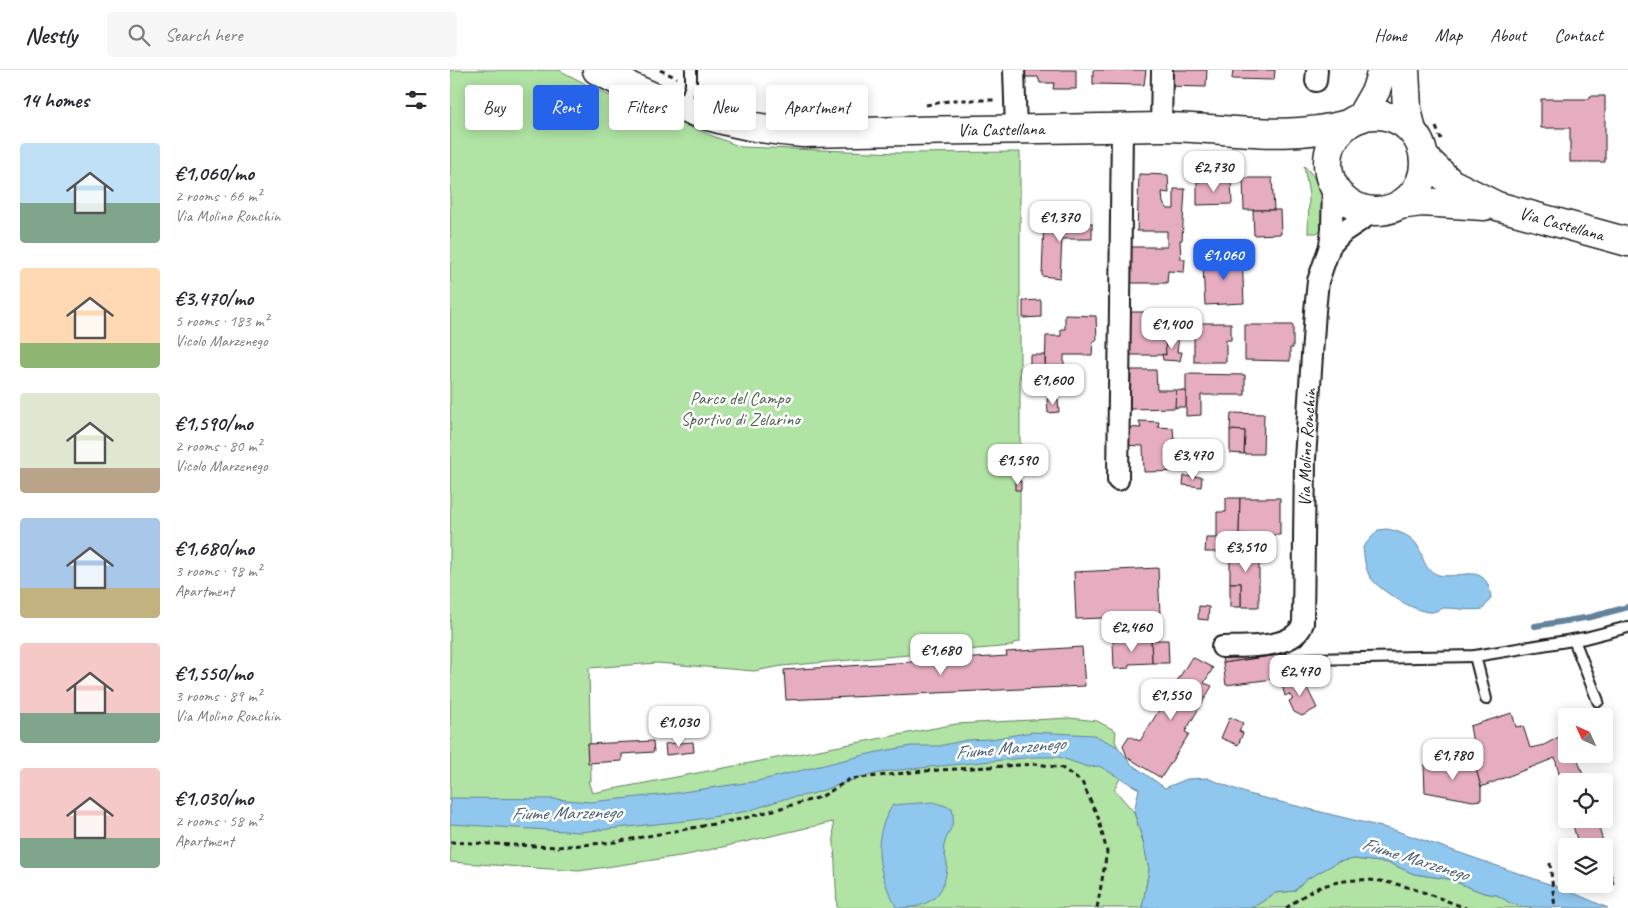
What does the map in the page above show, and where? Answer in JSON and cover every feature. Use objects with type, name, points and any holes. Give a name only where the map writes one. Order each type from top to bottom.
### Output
[{"type":"street","name":"Via Castellana","points":[[597,70],[632,88],[687,97],[748,127],[803,133],[1161,127],[1266,134],[1315,132],[1354,121]]},
{"type":"street","points":[[1014,70],[1016,129]]},
{"type":"street","points":[[1161,127],[1162,70]]},
{"type":"street","points":[[1382,70],[1376,90],[1354,121],[1338,134],[1331,147],[1328,161],[1331,180],[1345,199],[1357,207],[1387,208],[1410,196],[1418,185],[1433,150],[1420,143],[1423,127]]},
{"type":"street","points":[[1405,70],[1407,109],[1423,127]]},
{"type":"street","points":[[1354,121],[1374,115],[1388,116],[1402,122],[1423,127]]},
{"type":"street","points":[[1118,480],[1122,128]]},
{"type":"street","name":"Via Castellana","points":[[1266,134],[1298,147],[1313,158],[1331,180]]},
{"type":"street","name":"Via Castellana","points":[[1433,150],[1451,183],[1497,206],[1628,242]]},
{"type":"street","name":"Via Molino Ronchin","points":[[1222,647],[1280,642],[1297,632],[1303,623],[1306,458],[1314,321],[1318,281],[1330,246],[1334,212],[1331,180]]},
{"type":"street","name":"Via Castellana","points":[[1387,208],[1422,202],[1497,206]]},
{"type":"street","name":"Via Molino Ronchin","points":[[1330,246],[1343,232],[1387,208]]},
{"type":"lane","points":[[687,97],[691,70]]},
{"type":"lane","points":[[1308,659],[1475,656],[1574,640],[1628,626]]},
{"type":"lane","points":[[1574,640],[1598,701]]},
{"type":"lane","points":[[1475,656],[1486,699]]},
{"type":"path","points":[[660,70],[687,97]]},
{"type":"path","points":[[920,106],[954,100],[1000,100]]},
{"type":"path","points":[[1423,127],[1433,150]]},
{"type":"path","points":[[450,842],[558,847],[615,842],[741,819],[821,797],[850,779],[924,771],[1037,764],[1062,768],[1082,782],[1098,817],[1107,852],[1097,908]]},
{"type":"path","points":[[1550,863],[1555,908]]},
{"type":"path","points":[[1286,908],[1313,890],[1344,880],[1372,879],[1402,884],[1466,908]]},
{"type":"green space","name":"Parco del Campo Sportivo di Zelarino","points":[[450,70],[559,70],[588,85],[533,85],[533,130],[599,130],[599,91],[609,95],[609,130],[684,130],[684,125],[741,147],[899,153],[1020,152],[1020,642],[1013,643],[1012,646],[782,666],[754,671],[657,663],[589,668],[591,781],[588,781],[592,793],[956,724],[1070,718],[1097,721],[1116,731],[1115,741],[1127,767],[1114,789],[1134,812],[1145,849],[1149,870],[1142,908],[837,908],[833,822],[687,855],[579,871],[450,862]]},
{"type":"green space","points":[[1304,166],[1315,179],[1321,193],[1324,226],[1317,233],[1308,233],[1309,195]]},
{"type":"green space","points":[[1354,859],[1389,863],[1414,874],[1448,879],[1484,893],[1497,895],[1512,904],[1532,908],[1241,908],[1254,907],[1275,893],[1294,891],[1307,879],[1338,862]]},
{"type":"water","points":[[1387,529],[1411,538],[1420,550],[1428,568],[1434,573],[1442,576],[1468,574],[1483,578],[1488,585],[1491,598],[1483,609],[1444,608],[1433,612],[1422,611],[1397,599],[1381,588],[1368,574],[1363,547],[1378,530]]},
{"type":"water","name":"Fiume Marzenego","points":[[1032,732],[1094,735],[1118,747],[1131,764],[1165,788],[1187,779],[1207,778],[1248,794],[1394,830],[1558,887],[1558,893],[1574,893],[1608,908],[1524,907],[1512,904],[1497,895],[1484,893],[1448,879],[1414,874],[1389,863],[1354,859],[1338,862],[1307,879],[1294,891],[1275,893],[1254,907],[1142,908],[1149,870],[1142,836],[1134,812],[1139,789],[1099,766],[1088,767],[1059,757],[1034,757],[889,771],[862,777],[812,794],[784,799],[748,811],[694,820],[580,832],[450,824],[450,798],[555,799],[590,802],[669,794],[758,781],[873,753],[911,746],[939,746],[967,740],[991,739]]},
{"type":"water","points":[[933,802],[952,808],[953,814],[953,824],[944,848],[947,864],[942,887],[932,900],[925,904],[897,908],[881,870],[879,844],[881,831],[893,805]]},
{"type":"building","points":[[1020,70],[1076,70],[1076,89],[1053,89],[1054,83],[1040,83],[1038,77],[1020,77]]},
{"type":"building","points":[[1093,70],[1146,70],[1144,85],[1093,84]]},
{"type":"building","points":[[1166,70],[1207,70],[1206,87],[1166,86]]},
{"type":"building","points":[[1233,70],[1275,70],[1274,80],[1232,79]]},
{"type":"building","points":[[1590,96],[1605,96],[1605,162],[1570,162],[1570,128],[1541,128],[1541,99],[1590,99]]},
{"type":"building","points":[[1139,174],[1168,175],[1169,193],[1162,192],[1163,203],[1168,209],[1174,209],[1174,189],[1185,189],[1182,240],[1180,240],[1181,259],[1185,259],[1184,272],[1168,271],[1167,283],[1131,283],[1131,247],[1167,247],[1167,231],[1137,231]]},
{"type":"building","points":[[1243,178],[1272,178],[1274,210],[1244,210]]},
{"type":"building","points":[[1231,180],[1232,204],[1197,205],[1197,181]]},
{"type":"building","points":[[1253,210],[1280,210],[1281,234],[1254,235]]},
{"type":"building","points":[[1044,221],[1092,223],[1092,239],[1062,239],[1060,278],[1042,276]]},
{"type":"building","points":[[1242,255],[1244,303],[1205,305],[1203,266],[1216,265],[1216,256]]},
{"type":"building","points":[[1041,300],[1041,317],[1023,318],[1023,301]]},
{"type":"building","points":[[1130,312],[1162,312],[1163,329],[1165,328],[1166,355],[1130,355]]},
{"type":"building","points":[[1065,315],[1096,316],[1097,340],[1093,341],[1092,355],[1064,355],[1064,371],[1045,371],[1046,336],[1061,336],[1061,329],[1065,329]]},
{"type":"building","points":[[1194,323],[1231,323],[1231,340],[1226,340],[1226,362],[1194,362]]},
{"type":"building","points":[[1245,325],[1293,325],[1293,348],[1290,348],[1290,361],[1245,360]]},
{"type":"building","points":[[1179,337],[1177,352],[1182,352],[1180,361],[1163,360],[1162,354],[1166,355],[1165,338]]},
{"type":"building","points":[[1030,355],[1045,355],[1045,370],[1030,370]]},
{"type":"building","points":[[1131,370],[1156,370],[1157,390],[1176,390],[1176,408],[1130,409]]},
{"type":"building","points":[[1186,374],[1245,375],[1245,395],[1201,395],[1201,415],[1186,416]]},
{"type":"building","points":[[1176,390],[1186,391],[1186,407],[1175,407]]},
{"type":"building","points":[[1047,399],[1058,399],[1059,412],[1048,413]]},
{"type":"building","points":[[1231,413],[1264,414],[1263,454],[1244,454],[1245,431],[1230,430]]},
{"type":"building","points":[[1139,421],[1159,422],[1158,427],[1173,428],[1174,440],[1186,441],[1185,471],[1144,472],[1143,446],[1122,445],[1123,427],[1141,428]]},
{"type":"building","points":[[1230,430],[1245,431],[1244,454],[1230,453]]},
{"type":"building","points":[[1184,476],[1202,477],[1201,487],[1183,485]]},
{"type":"building","points":[[1021,481],[1021,490],[1015,490],[1015,482]]},
{"type":"building","points":[[1226,498],[1240,498],[1239,535],[1243,535],[1243,547],[1227,546],[1227,552],[1205,552],[1206,538],[1217,538],[1217,512],[1226,512]]},
{"type":"building","points":[[1240,498],[1280,498],[1280,535],[1239,535]]},
{"type":"building","points":[[1227,546],[1259,547],[1259,607],[1241,607],[1241,583],[1230,583],[1230,561],[1227,561]]},
{"type":"building","points":[[1158,568],[1160,616],[1076,619],[1074,572]]},
{"type":"building","points":[[1230,583],[1241,583],[1241,607],[1230,607]]},
{"type":"building","points":[[1199,606],[1209,607],[1208,620],[1198,619]]},
{"type":"building","points":[[1151,640],[1168,640],[1169,663],[1152,663]]},
{"type":"building","points":[[1151,640],[1152,663],[1129,664],[1129,668],[1114,669],[1113,641]]},
{"type":"building","points":[[1082,647],[1085,686],[786,700],[784,670],[1007,656],[1006,652]]},
{"type":"building","points":[[1286,650],[1286,654],[1223,663],[1222,658]]},
{"type":"building","points":[[1286,654],[1289,677],[1226,685],[1223,663]]},
{"type":"building","points":[[1192,657],[1213,668],[1204,683],[1212,686],[1185,732],[1189,734],[1161,778],[1127,757],[1123,745],[1129,736],[1140,741]]},
{"type":"building","points":[[1300,674],[1317,708],[1302,716],[1294,712],[1289,701],[1293,699],[1289,694],[1285,696],[1282,685],[1292,682]]},
{"type":"building","points":[[1512,713],[1516,727],[1523,726],[1530,748],[1544,745],[1558,737],[1558,763],[1579,763],[1582,773],[1559,773],[1555,758],[1481,787],[1469,745],[1473,743],[1470,726]]},
{"type":"building","points":[[1230,717],[1243,723],[1239,731],[1243,733],[1238,745],[1221,738]]},
{"type":"building","points":[[653,741],[654,752],[622,754],[622,761],[588,763],[587,744]]},
{"type":"building","points":[[693,742],[694,752],[666,755],[665,744]]},
{"type":"building","points":[[1474,762],[1481,787],[1481,800],[1473,801],[1425,792],[1424,765]]},
{"type":"building","points":[[1574,828],[1599,828],[1602,838],[1577,838]]},
{"type":"waterway","points":[[1535,626],[1591,617],[1628,607]]}]
